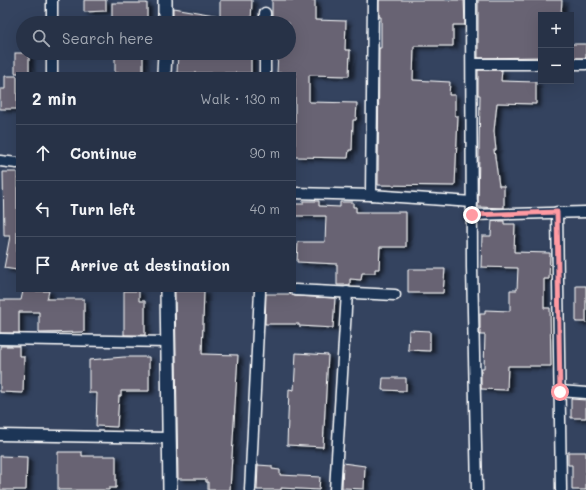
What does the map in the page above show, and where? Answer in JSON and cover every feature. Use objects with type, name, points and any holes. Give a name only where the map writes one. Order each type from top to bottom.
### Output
[{"type":"street","points":[[52,0],[52,16]]},
{"type":"street","points":[[165,0],[165,16]]},
{"type":"street","points":[[371,195],[373,0]]},
{"type":"street","points":[[471,0],[472,215],[478,490]]},
{"type":"street","points":[[52,60],[52,72]]},
{"type":"street","points":[[164,72],[165,60]]},
{"type":"street","points":[[265,60],[265,72]]},
{"type":"street","points":[[472,64],[538,64]]},
{"type":"street","points":[[574,64],[586,64]]},
{"type":"street","points":[[0,161],[16,163]]},
{"type":"street","points":[[296,193],[371,195],[472,202]]},
{"type":"street","points":[[557,212],[561,490]]},
{"type":"street","points":[[472,215],[586,212]]},
{"type":"street","points":[[296,290],[395,295]]},
{"type":"street","points":[[167,292],[170,490]]},
{"type":"street","points":[[250,490],[260,292]]},
{"type":"street","points":[[335,490],[347,292]]},
{"type":"street","points":[[0,339],[168,342]]},
{"type":"street","points":[[560,392],[586,393]]},
{"type":"street","points":[[0,435],[169,438]]},
{"type":"building","points":[[84,0],[106,0],[106,11],[84,12]]},
{"type":"building","points":[[220,0],[252,0],[251,16],[220,16]]},
{"type":"building","points":[[272,0],[315,0],[315,20],[346,21],[345,50],[350,50],[349,76],[309,75],[309,102],[357,103],[356,120],[353,120],[352,150],[349,150],[348,158],[296,157],[296,72],[277,72],[278,60],[296,60],[296,16],[272,16]]},
{"type":"building","points":[[379,0],[464,0],[465,25],[453,25],[453,46],[414,46],[413,80],[450,82],[449,95],[455,95],[455,116],[458,116],[455,186],[378,185],[379,48],[381,48],[381,17],[379,17]]},
{"type":"building","points":[[478,0],[562,0],[561,12],[538,12],[538,57],[478,58]]},
{"type":"building","points":[[112,3],[147,3],[147,16],[112,16]]},
{"type":"building","points":[[173,8],[220,16],[173,16]]},
{"type":"building","points":[[574,44],[586,44],[586,58],[574,58]]},
{"type":"building","points":[[16,53],[16,60],[29,60],[29,72],[15,73]]},
{"type":"building","points":[[115,60],[143,60],[143,72],[115,72]]},
{"type":"building","points":[[178,60],[251,60],[251,72],[177,72]]},
{"type":"building","points":[[478,70],[502,70],[501,81],[536,82],[536,104],[497,103],[494,131],[496,150],[494,150],[499,186],[504,186],[504,208],[478,207],[480,95],[478,95]]},
{"type":"building","points":[[5,76],[16,76],[16,109],[0,109],[0,89],[5,89]]},
{"type":"building","points":[[3,172],[16,172],[16,270],[4,268],[10,236],[4,236]]},
{"type":"building","points":[[303,201],[319,201],[319,206],[340,207],[340,202],[353,202],[353,207],[356,207],[356,212],[406,212],[406,247],[380,247],[379,269],[375,269],[375,273],[362,273],[361,280],[350,279],[350,285],[337,285],[337,264],[297,262],[298,242],[325,242],[326,216],[296,216],[296,204],[303,204]]},
{"type":"building","points":[[492,221],[504,221],[504,224],[515,224],[514,252],[550,253],[549,279],[544,279],[544,308],[550,308],[551,366],[508,366],[507,390],[481,389],[481,368],[484,368],[485,335],[480,335],[480,314],[485,314],[485,310],[510,311],[510,290],[517,290],[518,268],[481,267],[482,236],[491,236]]},
{"type":"building","points":[[408,269],[445,269],[443,293],[408,293]]},
{"type":"building","points":[[576,286],[586,286],[586,322],[576,322]]},
{"type":"building","points":[[23,292],[49,292],[47,299],[84,299],[84,332],[39,333],[39,312],[19,312],[19,333],[0,333],[0,300],[21,300]]},
{"type":"building","points":[[124,292],[139,292],[139,301],[145,301],[145,335],[124,335]]},
{"type":"building","points":[[175,292],[204,292],[202,354],[238,355],[230,490],[208,490],[208,482],[206,482],[206,479],[178,479]]},
{"type":"building","points":[[266,294],[290,294],[295,296],[335,298],[333,328],[299,326],[299,324],[265,324]]},
{"type":"building","points":[[409,330],[430,331],[430,351],[408,350]]},
{"type":"building","points":[[0,346],[19,346],[19,356],[24,356],[23,393],[0,392]]},
{"type":"building","points":[[296,353],[328,355],[323,447],[287,445],[289,389],[294,390]]},
{"type":"building","points":[[124,357],[149,357],[149,391],[121,391],[121,396],[119,396],[117,427],[96,426],[97,393],[89,393],[89,360]]},
{"type":"building","points":[[383,378],[406,378],[406,391],[382,390]]},
{"type":"building","points":[[571,399],[586,400],[586,418],[571,418]]},
{"type":"building","points":[[58,452],[82,452],[82,456],[116,456],[116,488],[109,488],[109,490],[58,490]]},
{"type":"building","points":[[568,452],[586,452],[586,490],[572,490],[572,465],[568,465]]},
{"type":"building","points":[[0,456],[27,457],[26,490],[0,490]]},
{"type":"building","points":[[343,463],[365,466],[364,489],[342,488]]},
{"type":"building","points":[[258,465],[272,466],[272,469],[280,470],[280,475],[320,477],[319,490],[281,488],[281,490],[257,490]]},
{"type":"route","points":[[472,215],[557,212],[560,392]]}]
